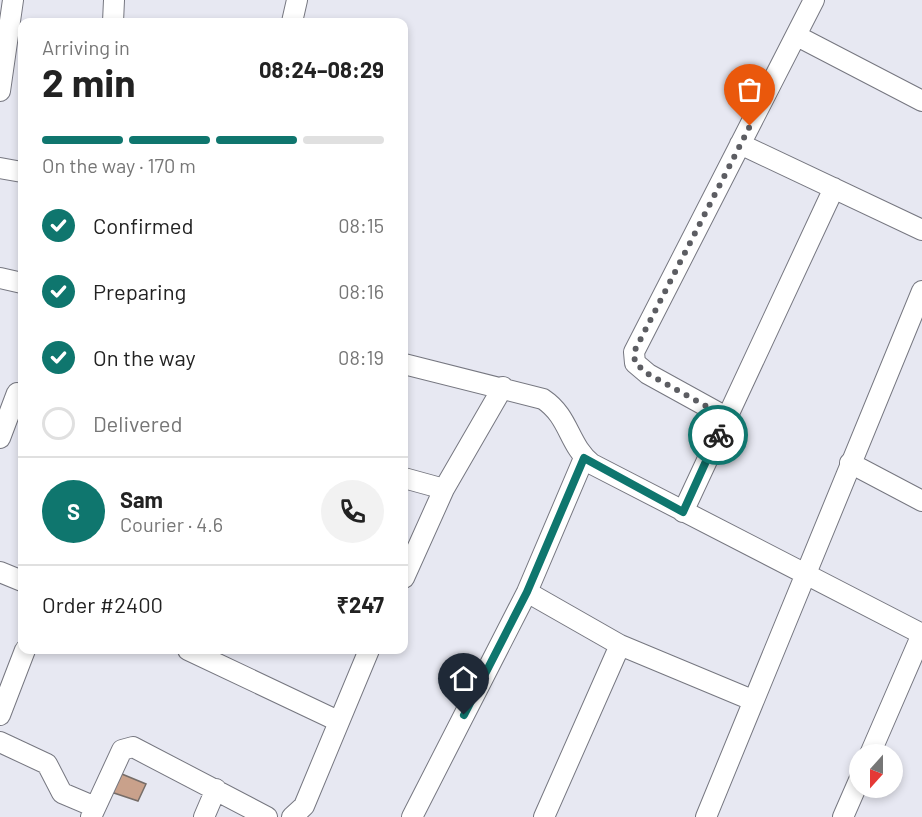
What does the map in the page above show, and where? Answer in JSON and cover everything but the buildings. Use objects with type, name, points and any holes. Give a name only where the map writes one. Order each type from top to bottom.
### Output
[{"type":"street","points":[[0,91],[13,0]]},
{"type":"street","points":[[113,18],[114,0]]},
{"type":"street","points":[[293,18],[297,0]]},
{"type":"street","points":[[726,417],[648,374],[635,363],[634,352],[814,0]]},
{"type":"street","points":[[797,36],[922,102]]},
{"type":"street","points":[[740,144],[922,230]]},
{"type":"street","points":[[0,168],[18,171]]},
{"type":"street","points":[[683,512],[834,188]]},
{"type":"street","points":[[0,278],[18,282]]},
{"type":"street","points":[[706,817],[752,700],[922,291]]},
{"type":"street","points":[[408,365],[503,387],[543,399],[556,407],[584,458],[683,512],[922,634],[874,744]]},
{"type":"street","points":[[408,569],[444,489],[503,387]]},
{"type":"street","points":[[0,438],[13,392]]},
{"type":"street","points":[[412,817],[527,592],[584,458]]},
{"type":"street","points":[[850,463],[922,501]]},
{"type":"street","points":[[408,479],[444,489]]},
{"type":"street","points":[[0,572],[18,579]]},
{"type":"street","points":[[527,592],[620,645],[752,700]]},
{"type":"street","points":[[544,817],[620,645]]},
{"type":"street","points":[[0,715],[23,654]]},
{"type":"street","points":[[198,654],[338,721]]},
{"type":"street","points":[[292,817],[304,806],[367,654]]},
{"type":"street","points":[[0,742],[47,764],[62,792],[93,812],[122,750],[126,748],[140,749],[267,817]]},
{"type":"street","points":[[204,817],[216,789]]},
{"type":"street","points":[[843,817],[851,798]]},
{"type":"way so far","points":[[718,435],[726,417],[648,374],[635,363],[634,352],[637,342],[750,126]]},
{"type":"route","points":[[464,715],[527,592],[584,458],[683,512],[718,435]]}]
